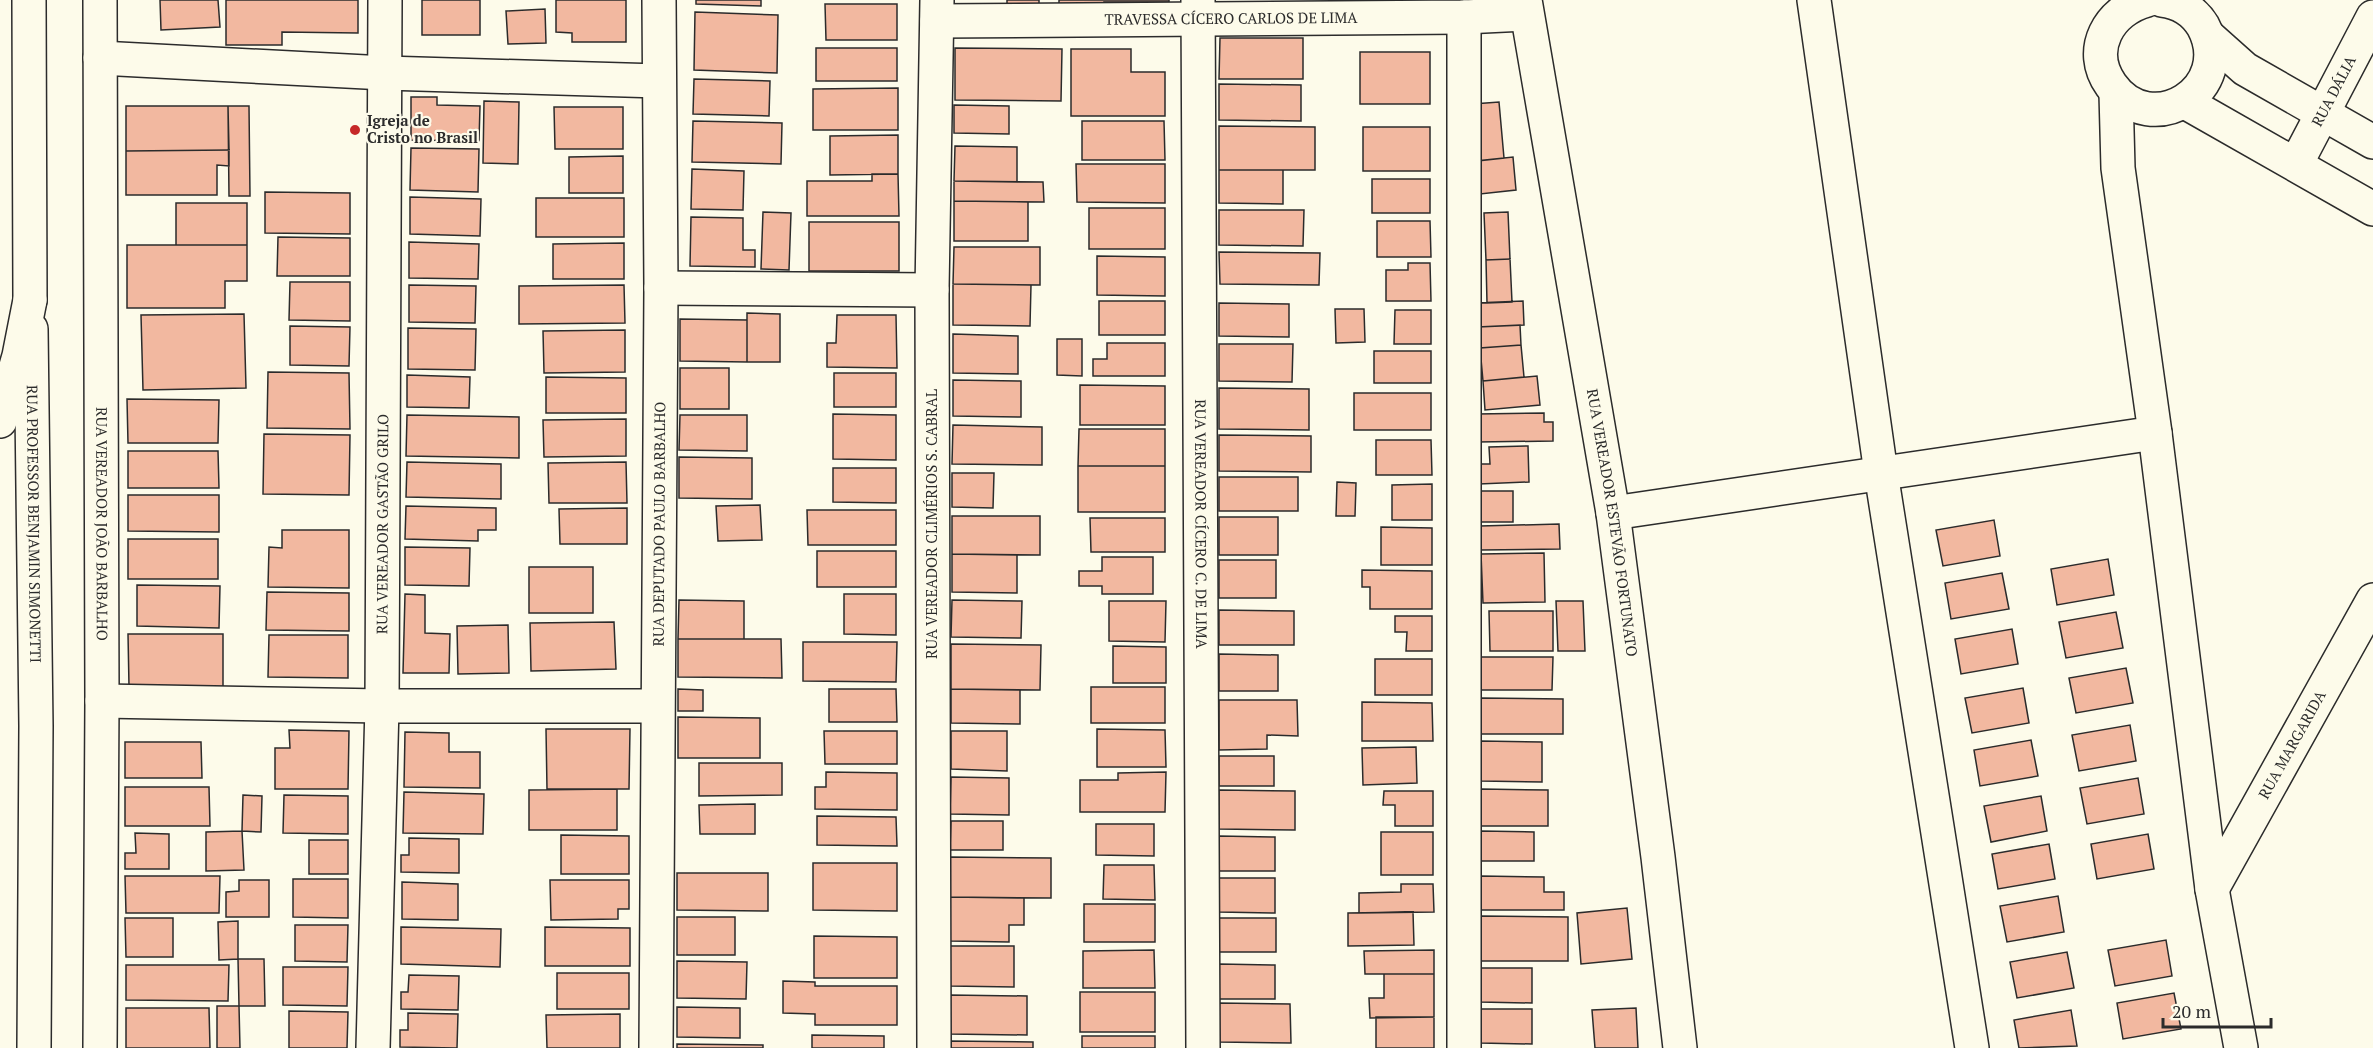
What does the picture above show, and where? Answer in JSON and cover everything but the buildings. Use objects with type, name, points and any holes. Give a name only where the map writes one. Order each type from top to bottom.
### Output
[{"type":"main road","name":"RUA PROFESSOR BENJAMIN SIMONETTI","points":[[29,0],[30,300],[36,726],[34,1048]]},
{"type":"main road","name":"RUA VEREADOR JOÃO BARBALHO","points":[[100,0],[102,701],[100,1048]]},
{"type":"main road","name":"RUA VEREADOR GASTÃO GRILO","points":[[373,1048],[382,706],[385,0]]},
{"type":"main road","name":"RUA DEPUTADO PAULO BARBALHO","points":[[656,1048],[661,288],[659,0]]},
{"type":"main road","points":[[1814,0],[1881,472],[1972,1048]]},
{"type":"main road","points":[[2147,0],[2134,4],[2119,13],[2106,13],[2101,60],[2105,78],[2116,93],[2132,104],[2150,109],[2168,109],[2185,102],[2199,89],[2209,73],[2212,55],[2208,36],[2199,19],[2176,2]]},
{"type":"main road","name":"TRAVESSA CÍCERO CARLOS DE LIMA","points":[[937,11],[1198,10],[1464,17],[1526,7]]},
{"type":"main road","name":"RUA VEREADOR ESTEVÃO FORTUNATO","points":[[1526,7],[1613,513],[1658,857],[1680,1048]]},
{"type":"main road","name":"RUA VEREADOR CÍCERO C. DE LIMA","points":[[1198,10],[1203,1048]]},
{"type":"main road","name":"RUA VEREADOR CLIMÉRIOS S. CABRAL","points":[[934,1048],[932,290],[937,11]]},
{"type":"main road","points":[[1464,17],[1464,1048]]},
{"type":"main road","name":"RUA DÁLIA","points":[[2296,164],[2373,17]]},
{"type":"main road","points":[[2208,36],[2245,69],[2373,142]]},
{"type":"main road","points":[[100,58],[385,73],[659,81]]},
{"type":"main road","points":[[2116,93],[2118,168],[2212,889],[2241,1048]]},
{"type":"main road","points":[[2185,102],[2373,209]]},
{"type":"main road","points":[[661,288],[932,290]]},
{"type":"main road","points":[[0,421],[19,356],[30,300]]},
{"type":"main road","points":[[1613,513],[2154,433]]},
{"type":"main road","name":"RUA MARGARIDA","points":[[2212,889],[2373,600]]},
{"type":"main road","points":[[102,701],[382,706],[657,706]]},
{"type":"place","name":"Igreja de Cristo no Brasil","points":[[355,130]]}]
